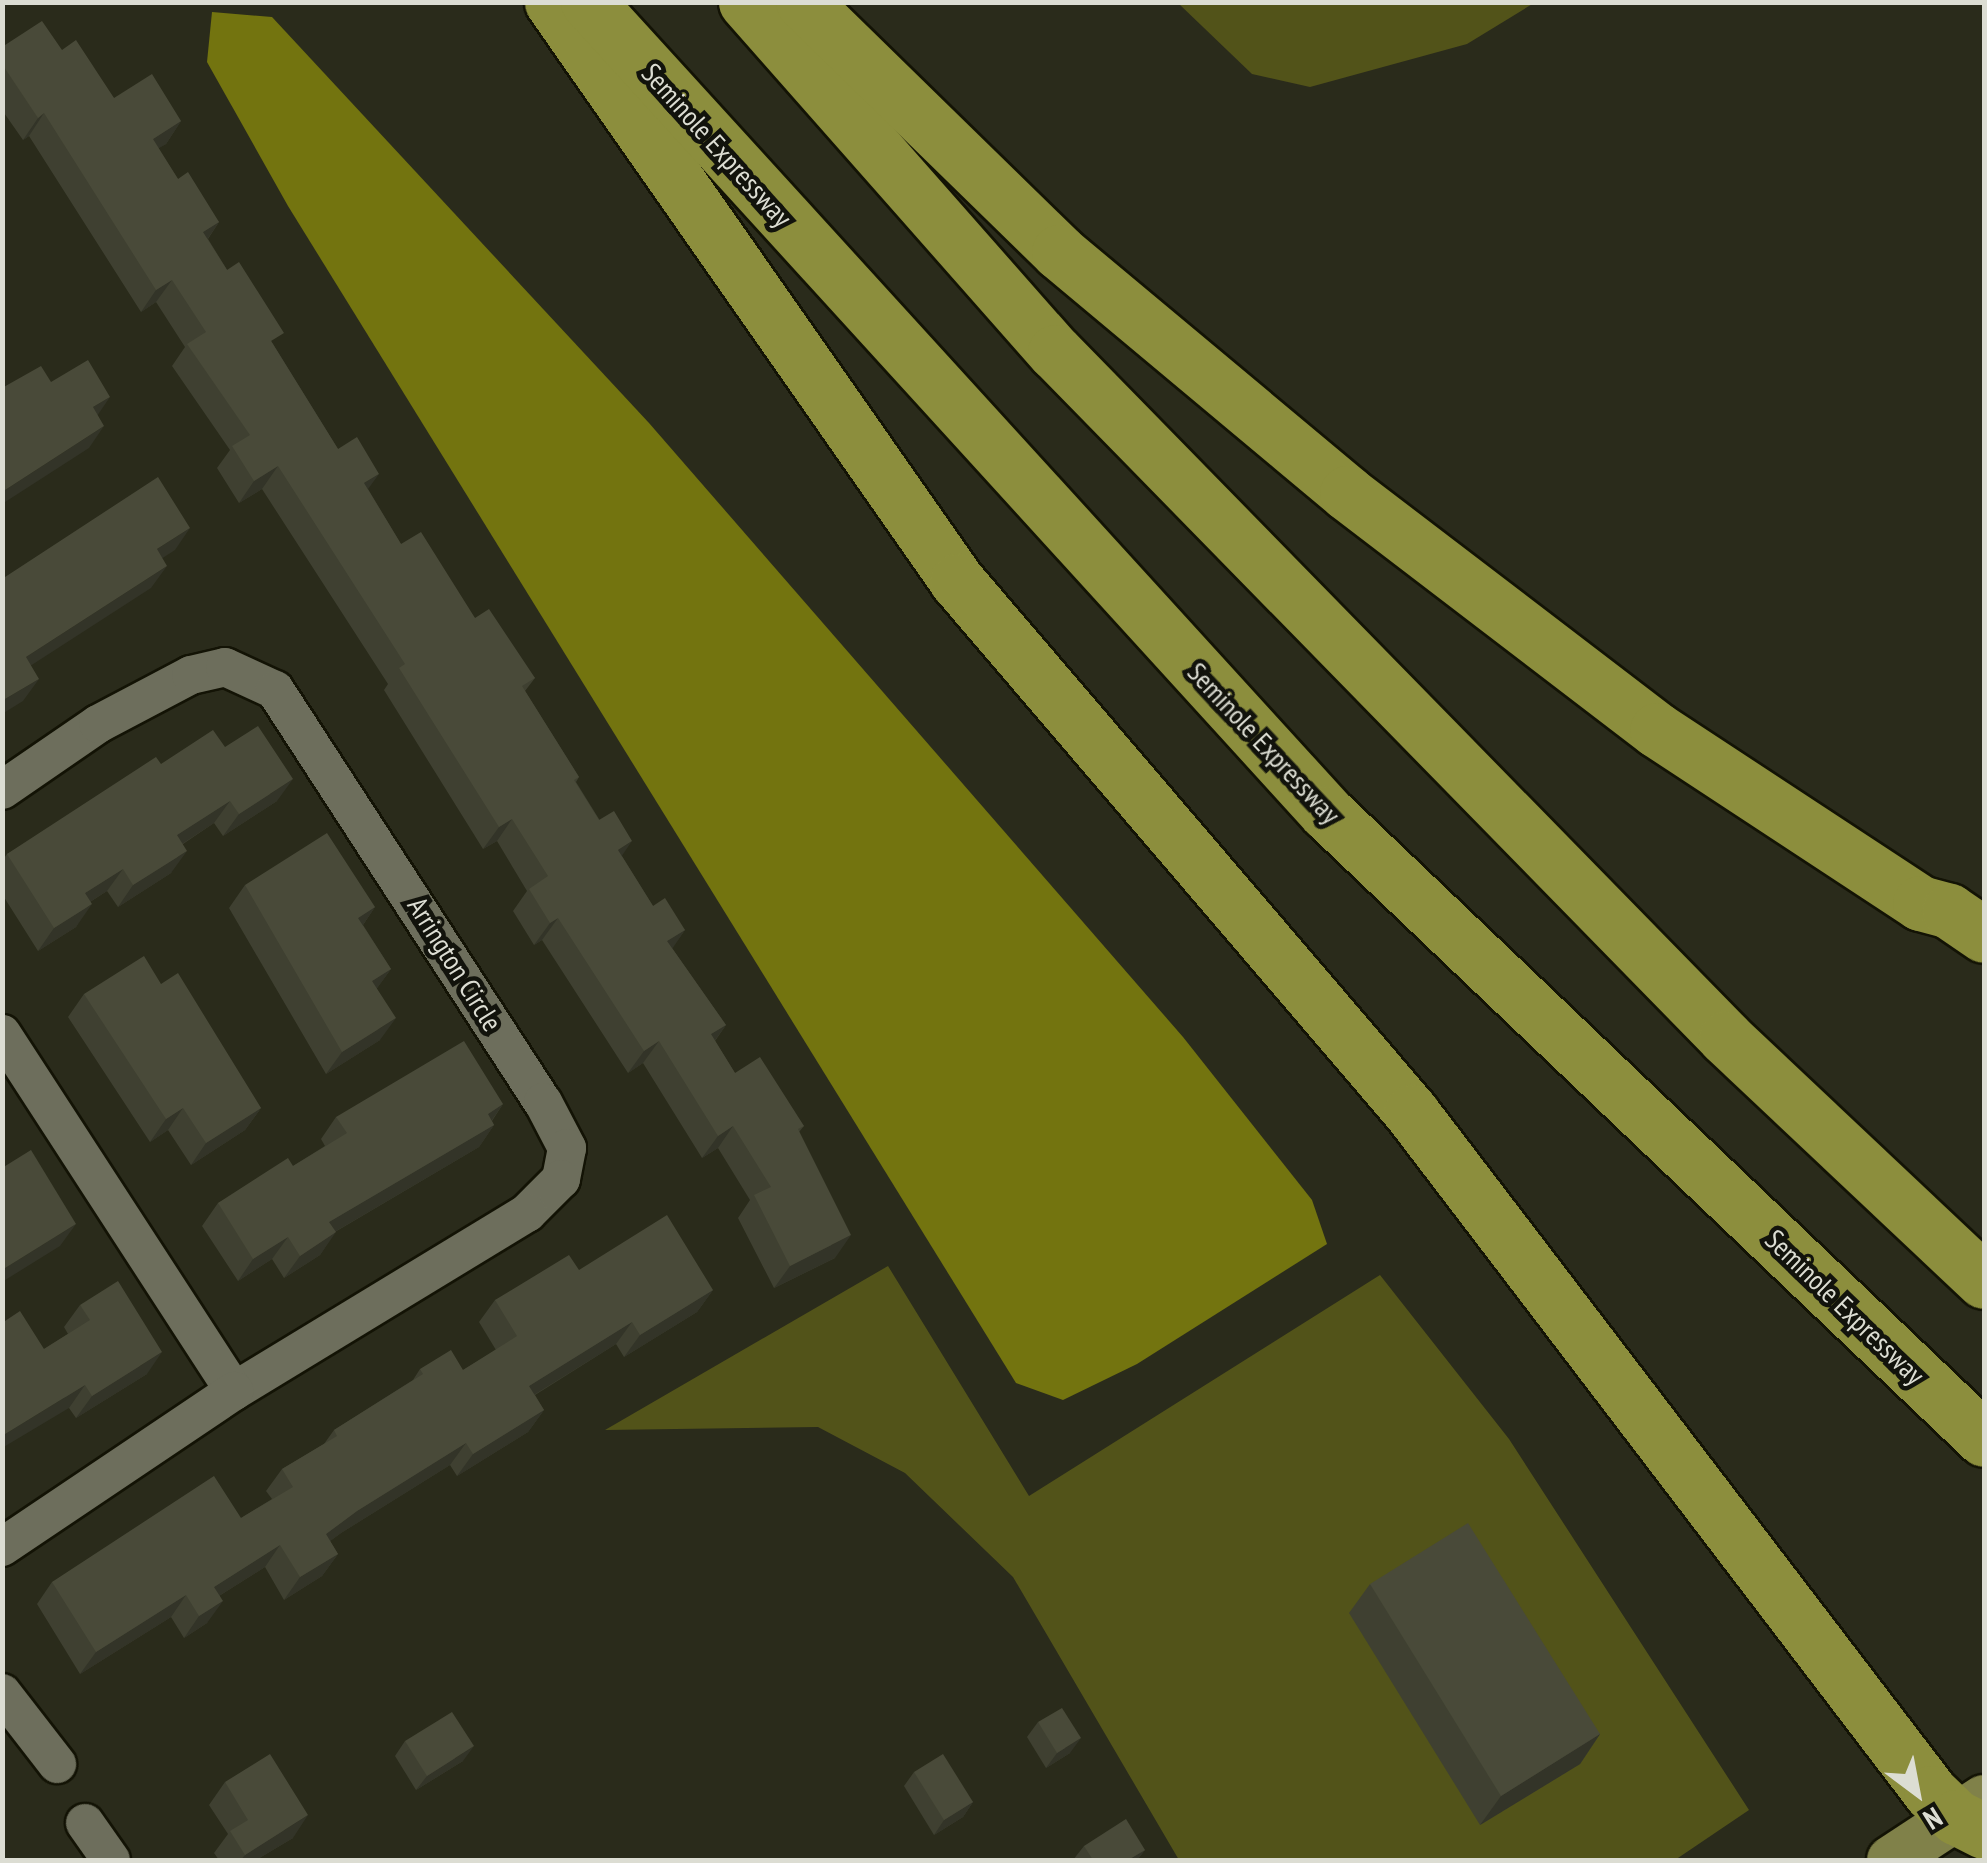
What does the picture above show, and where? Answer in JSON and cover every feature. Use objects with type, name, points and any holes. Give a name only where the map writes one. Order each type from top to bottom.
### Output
[{"type":"highway","points":[[552,2],[958,582],[1412,1112],[1975,1816]]},
{"type":"highway","name":"Seminole Expressway","points":[[588,2],[1327,813],[1984,1439]]},
{"type":"highway","points":[[746,2],[1055,352],[1726,1038],[1984,1281]]},
{"type":"highway","points":[[804,2],[932,132],[1157,338],[1347,493],[1560,649],[1618,674],[1904,866],[1967,923]]},
{"type":"main road","points":[[1891,1860],[1975,1816]]},
{"type":"street","name":"Arrington Circle","points":[[2,790],[98,724],[191,676],[226,667],[275,690],[567,1148],[560,1180],[527,1214],[234,1391],[2,1547]]},
{"type":"street","points":[[2,1034],[234,1391]]},
{"type":"street","points":[[2,1694],[58,1764]]},
{"type":"street","points":[[85,1822],[110,1860]]},
{"type":"shaded area","points":[[1178,3],[1534,3],[1467,44],[1310,87],[1252,74]]},
{"type":"shaded area","points":[[212,12],[272,17],[649,423],[1183,1037],[1312,1200],[1327,1244],[1137,1364],[1063,1400],[1016,1383],[288,206],[207,62]]},
{"type":"shaded area","points":[[888,1266],[1029,1496],[1380,1275],[1509,1439],[1749,1810],[1675,1860],[1179,1860],[1013,1577],[905,1473],[818,1427],[605,1430]]},
{"type":"building","points":[[42,21],[62,50],[76,40],[114,98],[152,74],[181,121],[153,139],[178,179],[188,172],[219,222],[203,232],[227,270],[239,262],[284,333],[271,341],[338,449],[357,437],[379,474],[364,483],[401,544],[421,532],[475,618],[489,609],[535,678],[522,686],[579,777],[574,780],[599,820],[614,811],[632,841],[618,850],[653,906],[665,898],[685,930],[667,941],[726,1025],[711,1034],[735,1073],[760,1057],[804,1126],[798,1129],[851,1235],[790,1266],[754,1195],[771,1187],[733,1126],[718,1136],[659,1041],[644,1051],[558,918],[550,923],[529,889],[548,876],[512,819],[499,827],[399,668],[405,664],[278,466],[254,481],[232,446],[250,435],[187,344],[206,332],[172,280],[156,290],[44,113],[38,118],[2,64],[2,47]]},
{"type":"building","points":[[88,360],[110,397],[93,407],[104,426],[2,492],[2,388],[41,366],[51,382]]},
{"type":"building","points":[[158,477],[190,528],[157,549],[167,566],[26,657],[39,679],[5,699],[2,579]]},
{"type":"building","points":[[258,726],[293,779],[239,814],[230,801],[177,835],[187,851],[133,885],[123,869],[85,893],[92,904],[54,928],[7,854],[156,757],[161,764],[213,730],[225,747]]},
{"type":"building","points":[[327,833],[375,907],[358,918],[391,969],[372,981],[396,1018],[342,1052],[245,885]]},
{"type":"building","points":[[144,956],[161,984],[178,973],[261,1108],[206,1143],[183,1108],[166,1119],[84,994]]},
{"type":"building","points":[[464,1041],[503,1104],[488,1114],[494,1125],[329,1222],[336,1232],[300,1256],[288,1237],[253,1259],[218,1203],[288,1158],[293,1166],[347,1133],[336,1117]]},
{"type":"building","points":[[31,1150],[76,1224],[2,1270],[2,1168]]},
{"type":"building","points":[[667,1215],[713,1290],[640,1335],[632,1322],[529,1386],[544,1410],[473,1454],[466,1443],[357,1511],[326,1534],[338,1554],[300,1577],[280,1545],[214,1587],[223,1601],[199,1616],[186,1595],[96,1652],[52,1582],[214,1476],[241,1518],[293,1487],[282,1469],[337,1436],[334,1430],[423,1374],[420,1369],[451,1350],[463,1370],[517,1336],[495,1300],[569,1255],[579,1270]]},
{"type":"building","points":[[118,1281],[162,1352],[92,1396],[85,1385],[2,1436],[2,1323],[20,1311],[44,1349],[90,1320],[80,1305]]},
{"type":"building","points":[[1468,1523],[1600,1734],[1501,1796],[1370,1584]]},
{"type":"building","points":[[1062,1708],[1081,1738],[1057,1753],[1038,1722]]},
{"type":"building","points":[[452,1712],[474,1746],[427,1776],[405,1741]]},
{"type":"building","points":[[270,1754],[308,1815],[245,1855],[230,1831],[248,1820],[225,1782]]},
{"type":"building","points":[[943,1754],[973,1802],[944,1820],[914,1772]]},
{"type":"building","points":[[1126,1819],[1145,1850],[1128,1860],[1093,1860],[1084,1846]]}]
